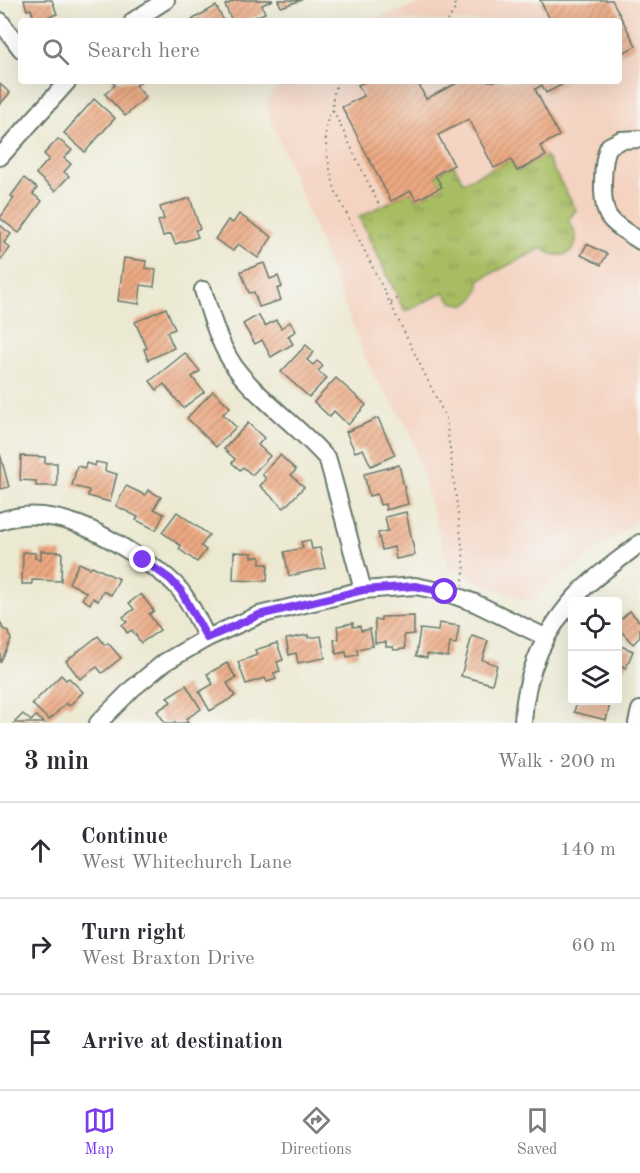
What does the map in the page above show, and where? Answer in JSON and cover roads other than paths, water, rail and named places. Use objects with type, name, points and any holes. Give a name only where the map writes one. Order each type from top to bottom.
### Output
[{"type":"street","points":[[138,18],[166,0]]},
{"type":"street","points":[[0,21],[18,45]]},
{"type":"street","points":[[0,157],[62,84]]},
{"type":"street","points":[[640,140],[621,140],[609,146],[604,159],[605,209],[613,221],[640,241]]},
{"type":"street","points":[[203,290],[216,332],[240,374],[328,460],[363,590]]},
{"type":"street","points":[[0,521],[8,518],[43,515],[90,528],[170,579],[181,591],[207,638]]},
{"type":"street","points":[[523,723],[527,687],[545,637],[560,615],[583,589],[640,543]]},
{"type":"street","points":[[98,723],[133,688],[165,662],[207,638],[259,615],[363,590],[415,586],[445,592],[545,637]]},
{"type":"street","points":[[637,723],[640,710]]}]
